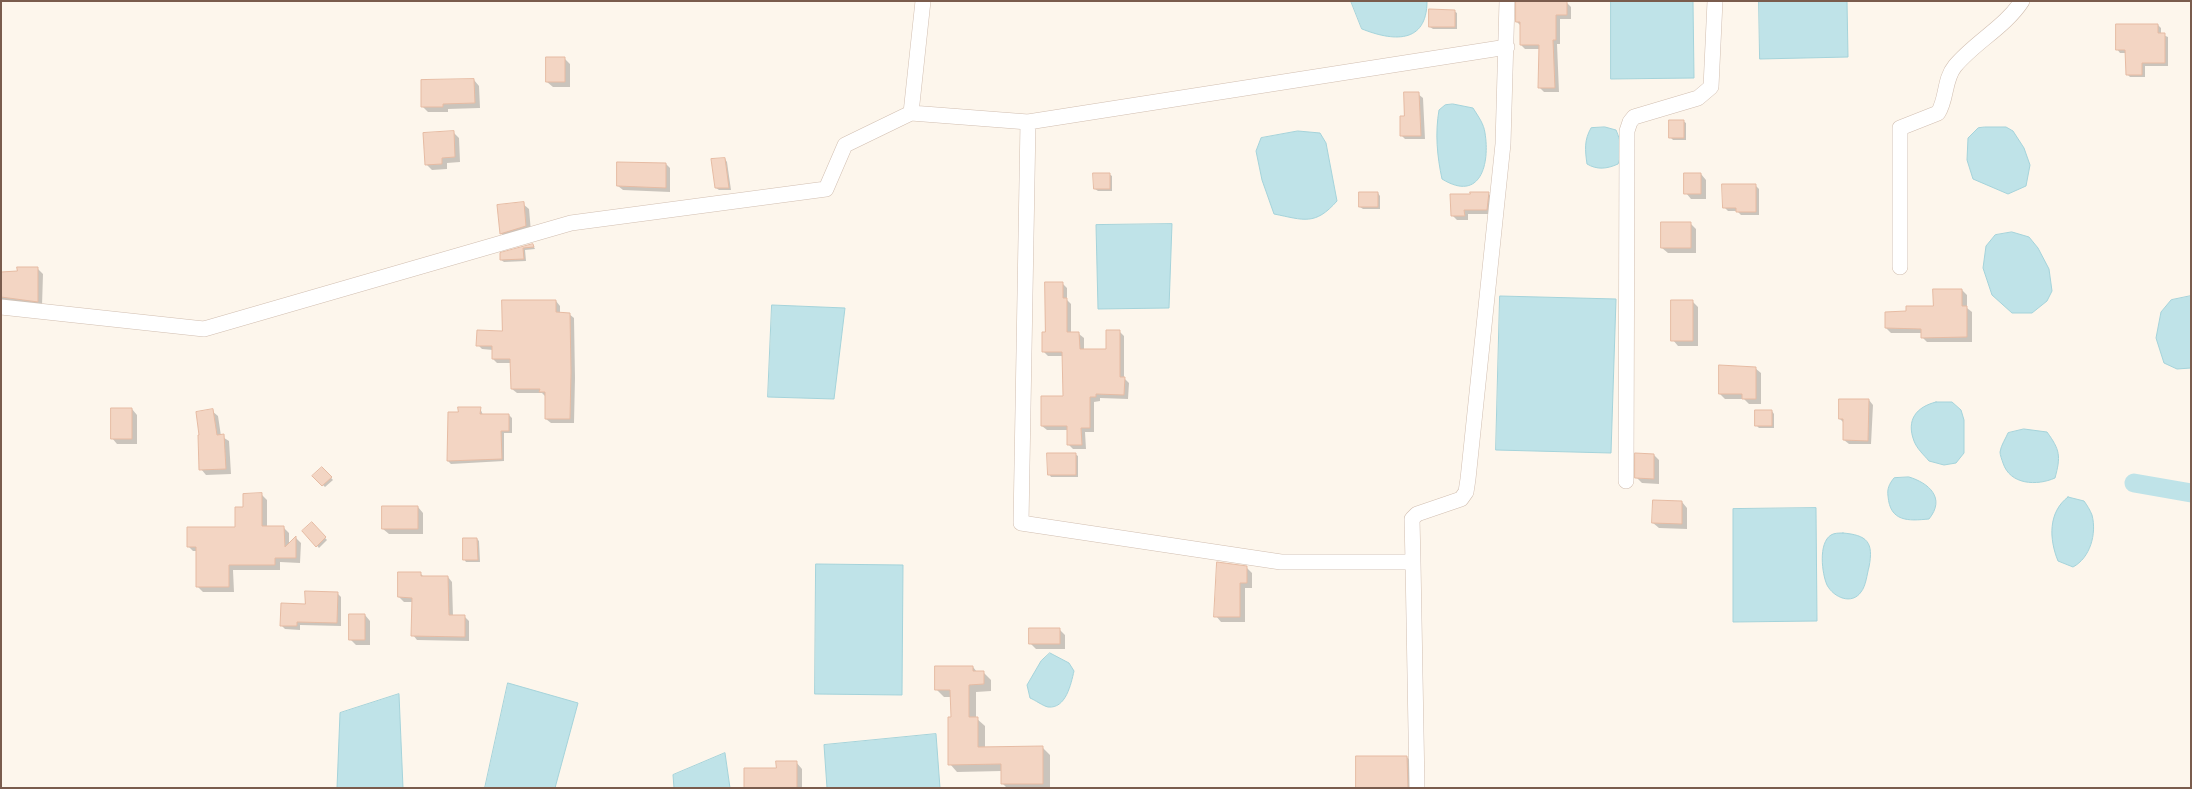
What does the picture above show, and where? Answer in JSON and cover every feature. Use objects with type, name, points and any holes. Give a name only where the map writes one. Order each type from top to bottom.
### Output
[{"type":"street","points":[[912,113],[923,1]]},
{"type":"street","points":[[1418,788],[1412,519],[1416,514],[1461,499],[1466,492],[1503,144],[1507,1]]},
{"type":"street","points":[[1626,481],[1628,131],[1630,122],[1634,117],[1698,98],[1710,87],[1714,1]]},
{"type":"street","points":[[1900,267],[1900,128],[1938,113],[1943,103],[1946,85],[1953,67],[1978,42],[2017,10],[2022,1]]},
{"type":"street","points":[[1,307],[204,329],[571,224],[826,189],[845,145],[912,113],[1028,122],[1507,47]]},
{"type":"street","points":[[1028,122],[1021,523],[1281,562],[1413,562]]},
{"type":"water","points":[[1351,1],[1427,1],[1421,26],[1406,36],[1396,37],[1385,36],[1362,29]]},
{"type":"water","points":[[1611,1],[1693,1],[1694,78],[1611,79]]},
{"type":"water","points":[[1759,1],[1847,1],[1848,57],[1760,59]]},
{"type":"water","points":[[1453,104],[1473,108],[1482,123],[1485,133],[1486,156],[1484,167],[1474,183],[1466,186],[1455,185],[1442,179],[1439,162],[1437,136],[1439,110],[1445,105]]},
{"type":"water","points":[[1605,127],[1616,130],[1621,147],[1620,160],[1618,164],[1610,167],[1595,167],[1587,164],[1587,137],[1591,128]]},
{"type":"water","points":[[2006,127],[2013,131],[2024,148],[2030,165],[2026,186],[2008,194],[1973,179],[1967,160],[1968,138],[1978,128]]},
{"type":"water","points":[[1298,131],[1320,133],[1326,143],[1337,201],[1322,214],[1309,219],[1274,214],[1262,180],[1256,151],[1261,138]]},
{"type":"water","points":[[1172,224],[1169,308],[1098,309],[1096,225]]},
{"type":"water","points":[[2012,232],[2029,237],[2038,248],[2049,269],[2052,291],[2047,301],[2032,313],[2012,313],[1992,295],[1983,268],[1986,246],[1995,235]]},
{"type":"water","points":[[1500,296],[1616,299],[1611,453],[1496,450]]},
{"type":"water","points":[[2191,296],[2191,368],[2177,369],[2164,363],[2156,338],[2161,312],[2171,300]]},
{"type":"water","points":[[772,305],[845,308],[834,399],[768,397]]},
{"type":"water","points":[[1936,402],[1952,402],[1961,410],[1964,420],[1964,453],[1956,463],[1944,465],[1929,461],[1914,441],[1911,427],[1914,416],[1923,407]]},
{"type":"water","points":[[2024,429],[2047,432],[2051,438],[2057,449],[2059,459],[2055,478],[2048,481],[2025,482],[2012,476],[2007,470],[2000,453],[2002,444],[2008,433]]},
{"type":"water","points":[[1909,477],[1923,483],[1933,492],[1936,504],[1929,519],[1914,520],[1901,518],[1892,511],[1889,505],[1888,491],[1894,478]]},
{"type":"water","points":[[2068,497],[2084,501],[2091,513],[2094,530],[2088,552],[2073,567],[2058,561],[2052,535],[2052,526],[2057,510]]},
{"type":"water","points":[[1816,508],[1817,621],[1733,622],[1733,509]]},
{"type":"water","points":[[1843,533],[1863,538],[1867,541],[1870,551],[1869,567],[1863,589],[1857,596],[1848,599],[1838,596],[1830,590],[1825,580],[1822,559],[1827,539],[1832,534]]},
{"type":"water","points":[[816,564],[903,565],[902,695],[815,694]]},
{"type":"water","points":[[1050,653],[1069,663],[1074,671],[1067,695],[1054,707],[1048,707],[1030,698],[1027,685],[1041,661]]},
{"type":"water","points":[[508,683],[578,703],[555,788],[485,788]]},
{"type":"water","points":[[399,694],[403,788],[337,788],[340,713]]},
{"type":"water","points":[[936,734],[940,788],[827,788],[824,745]]},
{"type":"water","points":[[725,753],[730,788],[674,788],[673,775]]},
{"type":"building","points":[[1516,1],[1567,1],[1567,15],[1556,15],[1556,40],[1553,40],[1555,88],[1538,88],[1539,45],[1520,45],[1520,22],[1516,22]]},
{"type":"building","points":[[1429,9],[1455,10],[1455,27],[1429,27]]},
{"type":"building","points":[[2116,24],[2158,24],[2158,33],[2165,33],[2165,63],[2142,63],[2142,75],[2126,75],[2125,50],[2116,50]]},
{"type":"building","points":[[546,57],[565,57],[565,82],[546,82]]},
{"type":"building","points":[[474,79],[475,103],[443,104],[443,107],[421,107],[421,80]]},
{"type":"building","points":[[1404,92],[1419,92],[1421,136],[1400,136],[1400,116],[1404,116]]},
{"type":"building","points":[[1669,120],[1684,120],[1684,138],[1669,138]]},
{"type":"building","points":[[454,131],[455,157],[442,158],[442,164],[425,165],[423,133]]},
{"type":"building","points":[[725,158],[729,188],[715,188],[711,159]]},
{"type":"building","points":[[617,162],[666,163],[666,188],[617,186]]},
{"type":"building","points":[[1093,173],[1110,173],[1110,189],[1094,189]]},
{"type":"building","points":[[1684,173],[1701,173],[1701,194],[1684,194]]},
{"type":"building","points":[[1722,184],[1756,184],[1756,212],[1736,212],[1736,208],[1723,208]]},
{"type":"building","points":[[1359,192],[1378,192],[1378,207],[1359,207]]},
{"type":"building","points":[[1470,192],[1489,192],[1487,210],[1464,210],[1465,216],[1451,216],[1450,194],[1470,194]]},
{"type":"building","points":[[524,202],[526,226],[500,234],[497,205]]},
{"type":"building","points":[[1661,222],[1691,222],[1691,248],[1661,248]]},
{"type":"building","points":[[533,244],[534,247],[523,248],[524,259],[500,260],[500,253]]},
{"type":"building","points":[[17,267],[38,267],[38,302],[1,297],[1,272],[17,271]]},
{"type":"building","points":[[1045,282],[1063,282],[1063,298],[1067,298],[1067,332],[1079,332],[1080,349],[1106,349],[1106,330],[1120,330],[1120,377],[1125,377],[1124,395],[1096,394],[1096,397],[1090,397],[1090,428],[1081,428],[1082,445],[1067,445],[1067,426],[1041,426],[1041,396],[1063,396],[1062,352],[1042,352],[1042,332],[1045,332]]},
{"type":"building","points":[[1933,289],[1962,289],[1962,306],[1967,306],[1967,337],[1921,338],[1921,329],[1885,328],[1885,312],[1906,311],[1906,306],[1933,306]]},
{"type":"building","points":[[502,300],[556,300],[556,312],[570,313],[570,419],[545,419],[545,392],[539,392],[540,389],[511,389],[510,359],[492,359],[492,346],[476,346],[477,330],[502,331]]},
{"type":"building","points":[[1671,300],[1693,300],[1693,341],[1671,341]]},
{"type":"building","points":[[1719,365],[1756,367],[1756,399],[1742,399],[1742,394],[1719,394]]},
{"type":"building","points":[[1839,399],[1869,399],[1868,441],[1843,440],[1843,419],[1839,419]]},
{"type":"building","points":[[458,407],[481,407],[480,414],[509,414],[509,431],[501,431],[502,459],[447,461],[448,412],[458,412]]},
{"type":"building","points":[[111,408],[132,408],[132,439],[111,439]]},
{"type":"building","points":[[213,409],[217,435],[224,434],[226,469],[199,470],[199,435],[196,412]]},
{"type":"building","points":[[1755,410],[1772,410],[1772,426],[1755,426]]},
{"type":"building","points":[[1047,453],[1076,453],[1076,475],[1048,475]]},
{"type":"building","points":[[1635,453],[1654,454],[1654,479],[1635,478]]},
{"type":"building","points":[[322,467],[332,477],[322,486],[312,476]]},
{"type":"building","points":[[262,493],[262,526],[284,526],[285,547],[296,536],[296,558],[275,558],[275,565],[229,565],[229,587],[196,587],[196,547],[187,547],[187,527],[235,527],[235,507],[243,507],[243,494]]},
{"type":"building","points":[[1653,500],[1682,501],[1682,524],[1652,523]]},
{"type":"building","points":[[382,506],[418,506],[418,529],[382,529]]},
{"type":"building","points":[[312,522],[326,537],[316,547],[302,531]]},
{"type":"building","points":[[463,538],[477,538],[478,560],[463,560]]},
{"type":"building","points":[[1217,562],[1247,566],[1247,583],[1240,583],[1240,617],[1214,617]]},
{"type":"building","points":[[398,572],[421,572],[421,576],[448,576],[449,615],[465,615],[465,637],[411,636],[412,598],[398,597]]},
{"type":"building","points":[[305,591],[338,592],[337,623],[297,622],[297,626],[280,626],[281,603],[305,604]]},
{"type":"building","points":[[349,614],[365,614],[365,640],[349,640]]},
{"type":"building","points":[[1029,628],[1060,628],[1060,644],[1029,644]]},
{"type":"building","points":[[935,666],[973,666],[973,671],[984,671],[984,684],[969,685],[969,717],[978,717],[978,747],[1043,746],[1043,784],[1001,784],[1001,764],[948,765],[948,717],[951,717],[950,690],[935,690]]},
{"type":"building","points":[[1356,756],[1407,756],[1408,788],[1356,788]]},
{"type":"building","points":[[776,761],[797,761],[797,788],[744,788],[744,768],[776,768]]},
{"type":"waterway","points":[[2134,483],[2191,493]]}]
